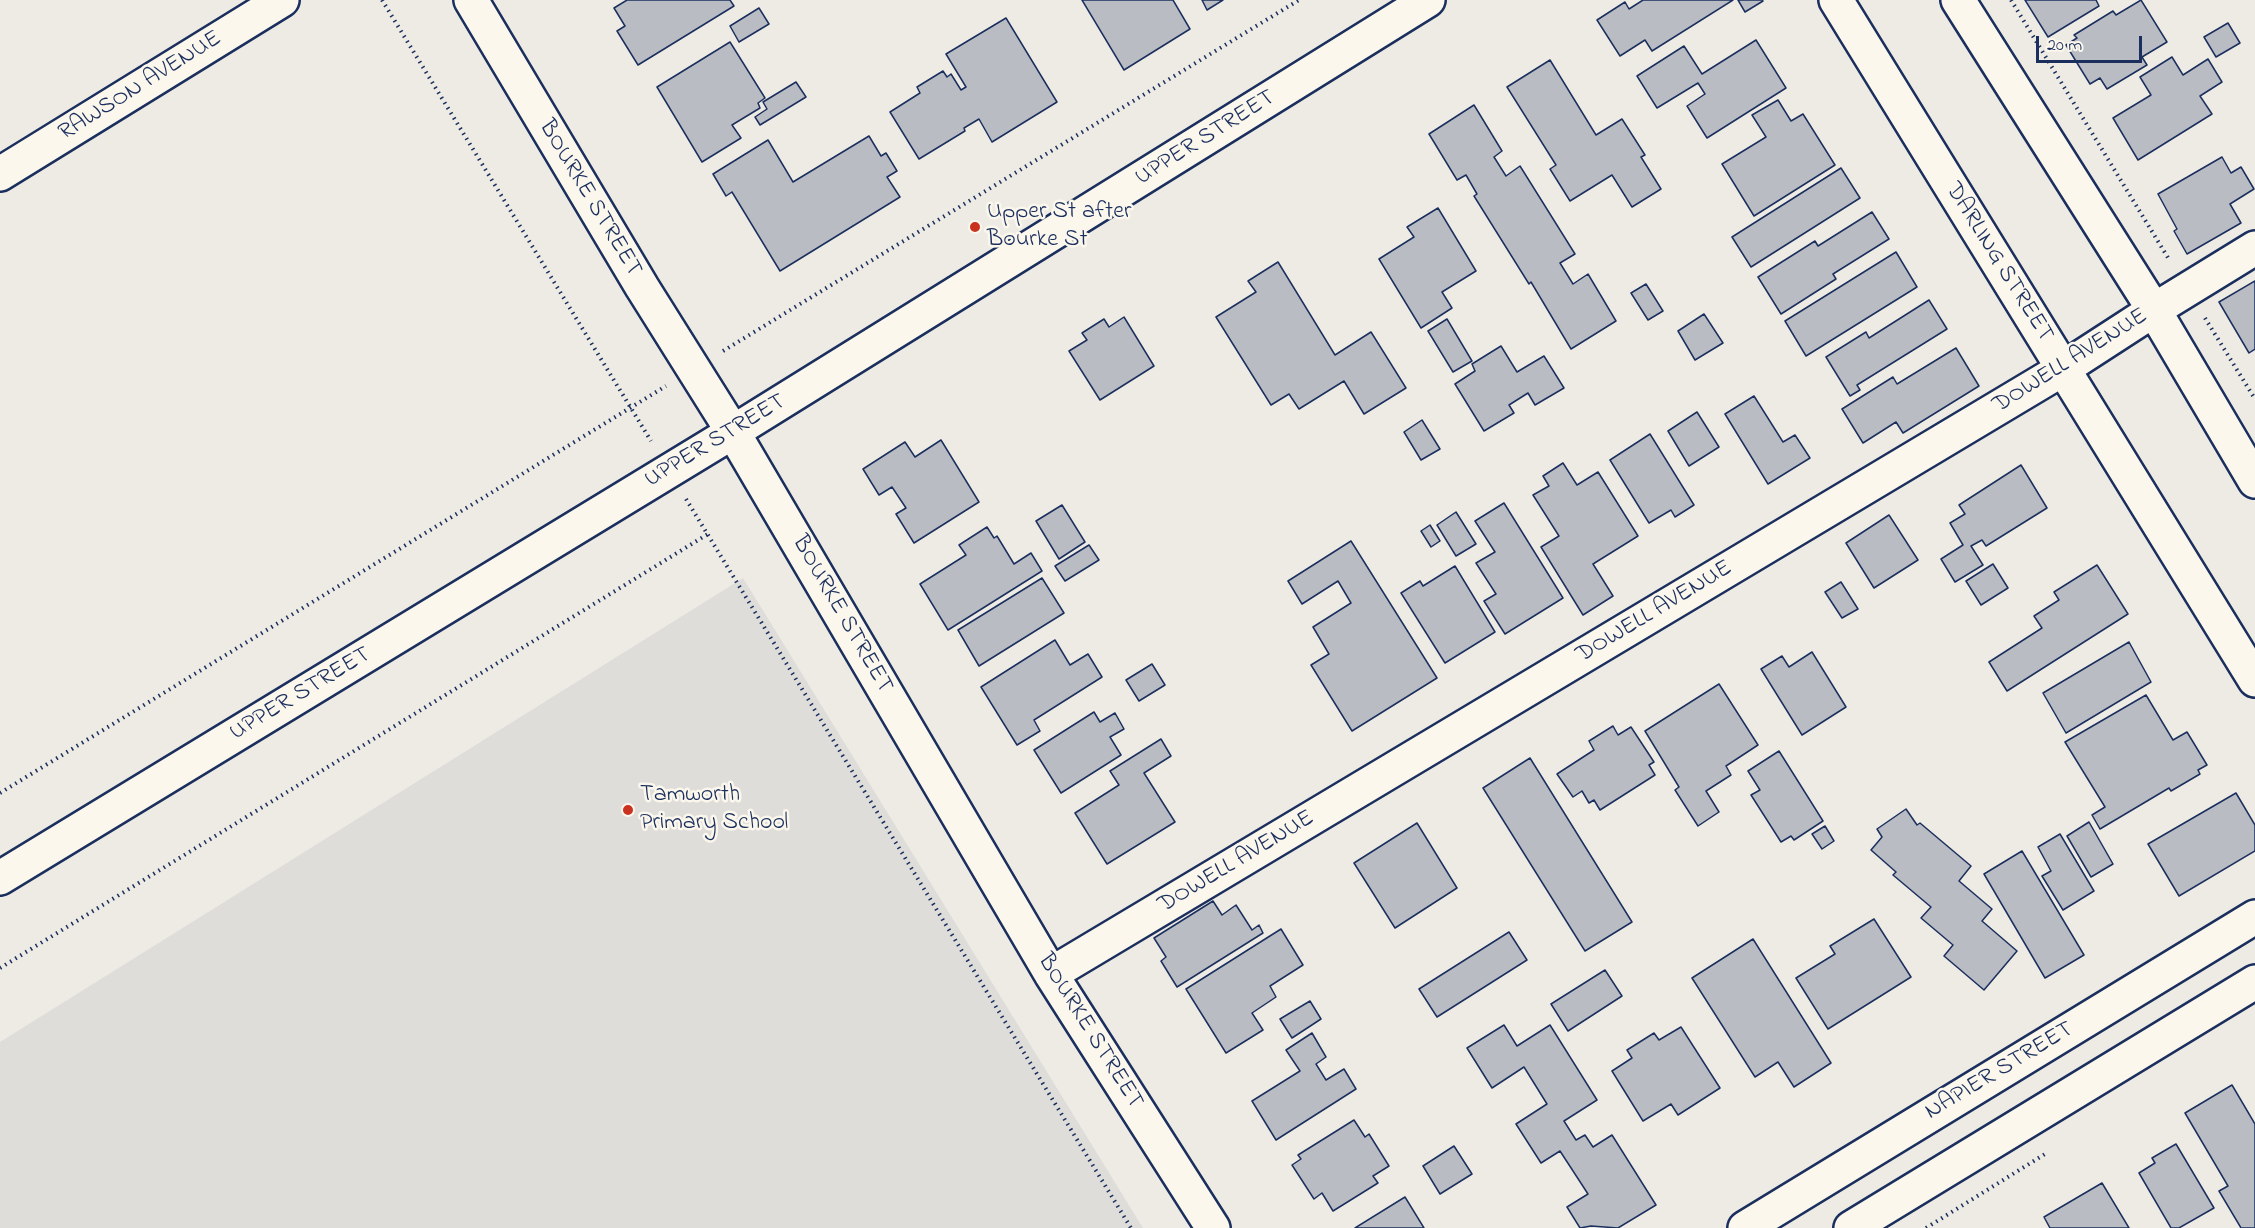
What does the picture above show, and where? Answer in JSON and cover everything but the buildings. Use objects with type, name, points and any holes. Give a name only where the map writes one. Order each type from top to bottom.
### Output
[{"type":"street","name":"RAWSON AVENUE","points":[[0,174],[282,0]]},
{"type":"street","name":"BOURKE STREET","points":[[471,0],[642,287],[733,432],[1052,974],[1213,1228]]},
{"type":"street","name":"UPPER STREET","points":[[0,878],[733,432],[1428,0]]},
{"type":"street","name":"DARLING STREET","points":[[1836,0],[2255,680]]},
{"type":"street","points":[[1958,0],[2154,310],[2255,481]]},
{"type":"street","name":"DOWELL AVENUE","points":[[1052,974],[2064,369],[2255,248]]},
{"type":"street","name":"NAPIER STREET","points":[[1745,1228],[2255,917]]},
{"type":"street","points":[[1851,1228],[2255,982]]},
{"type":"path","points":[[382,0],[1131,1228]]},
{"type":"path","points":[[729,348],[1299,0]]},
{"type":"path","points":[[2011,0],[2171,262]]},
{"type":"path","points":[[2204,315],[2255,399]]},
{"type":"path","points":[[0,793],[694,369]]},
{"type":"path","points":[[0,968],[708,534]]},
{"type":"shaded area","name":"Tamworth Primary School","points":[[743,578],[1143,1228],[0,1228],[0,1042]]},
{"type":"place","name":"Upper St after Bourke St","points":[[975,227]]},
{"type":"place","name":"Tamworth Primary School","points":[[628,810]]}]
